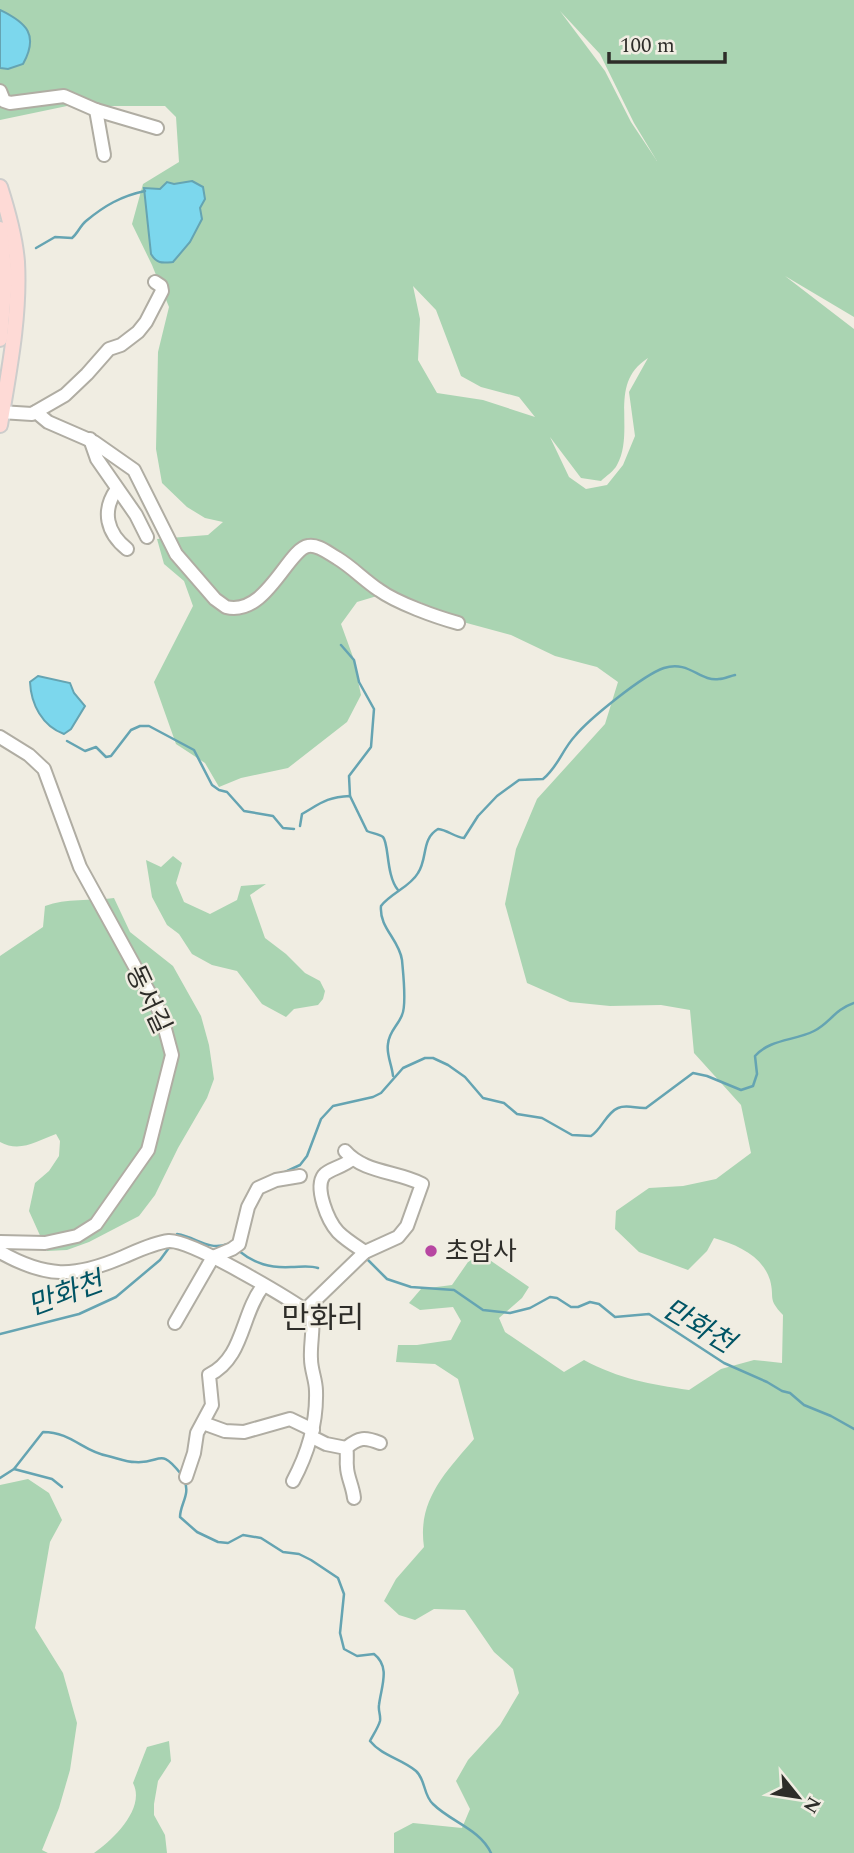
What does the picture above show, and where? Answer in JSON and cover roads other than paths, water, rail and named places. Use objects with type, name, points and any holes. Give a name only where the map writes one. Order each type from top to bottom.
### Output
[{"type":"main road","points":[[0,187],[12,226],[17,261],[16,315],[1,416]]},
{"type":"main road","points":[[0,229],[5,279],[0,339]]},
{"type":"main road","points":[[0,349],[4,355],[1,375],[7,375]]},
{"type":"street","points":[[0,91],[4,101],[10,103],[64,96],[96,110],[157,128]]},
{"type":"street","points":[[96,110],[104,155]]},
{"type":"street","points":[[1,416],[29,415],[65,395],[109,349],[127,341],[142,327],[162,291],[161,286],[155,282]]},
{"type":"street","points":[[36,412],[48,422],[90,439],[134,470],[176,554],[215,599],[226,607],[242,606],[267,592],[295,556],[307,546],[320,548],[342,561],[390,597],[458,623]]},
{"type":"street","points":[[90,439],[97,459],[136,515],[147,537]]},
{"type":"street","points":[[117,489],[112,496],[107,521],[109,530],[127,549]]},
{"type":"street","name":"동서길","points":[[0,737],[29,755],[44,769],[80,867],[161,1014],[172,1055],[148,1150],[96,1224],[77,1236],[45,1243],[3,1247]]},
{"type":"street","points":[[293,1481],[312,1433],[316,1389],[310,1357],[314,1325],[312,1315],[305,1310],[365,1252],[398,1237],[407,1226],[422,1184],[404,1175],[372,1168],[349,1155],[344,1166],[325,1174],[321,1180],[321,1192],[337,1231],[365,1252]]},
{"type":"street","points":[[175,1323],[214,1257],[234,1248],[240,1240],[248,1207],[258,1188],[276,1180],[300,1176]]},
{"type":"street","name":"동서길","points":[[3,1247],[42,1271],[73,1272],[108,1264],[154,1245],[185,1243],[305,1310]]},
{"type":"street","points":[[186,1477],[197,1433],[212,1405],[209,1375],[219,1369],[237,1345],[252,1301],[263,1286]]},
{"type":"street","points":[[203,1423],[225,1430],[244,1432],[290,1419],[326,1444],[346,1448],[356,1440],[369,1438],[380,1443]]},
{"type":"street","points":[[346,1448],[346,1469],[352,1482],[354,1498]]},
{"type":"water","points":[[0,10],[23,25],[30,38],[28,54],[23,64],[8,69],[0,68]]},
{"type":"water","points":[[192,181],[203,187],[205,199],[200,208],[202,219],[190,242],[173,262],[163,263],[151,254],[144,188],[160,189],[167,182],[174,184]]},
{"type":"water","points":[[38,676],[70,683],[74,693],[85,706],[71,729],[64,734],[50,726],[35,706],[30,682]]},
{"type":"waterway","points":[[36,248],[55,237],[72,238],[86,221],[106,206],[145,191]]},
{"type":"waterway","points":[[341,645],[354,660],[359,682],[374,709],[371,747],[349,776],[350,796]]},
{"type":"waterway","points":[[393,1076],[388,1044],[403,1010],[404,980],[400,953],[383,921],[381,906],[415,878],[433,833],[438,829],[464,838],[478,816],[497,796],[519,780],[543,779],[582,728],[617,698],[655,672],[673,666],[712,679],[735,675]]},
{"type":"waterway","points":[[67,741],[85,751],[96,747],[106,757],[111,756],[131,730],[149,726],[194,750],[212,785],[227,792],[244,811],[273,816],[283,828],[294,829]]},
{"type":"waterway","points":[[300,826],[302,814],[330,799],[350,796],[367,831],[385,840],[391,877],[398,890]]},
{"type":"waterway","points":[[285,1172],[300,1165],[307,1156],[321,1119],[333,1106],[381,1093],[403,1068],[425,1058],[433,1058],[448,1065],[465,1077],[483,1098],[504,1103],[517,1114],[542,1118],[572,1135],[591,1136],[614,1110],[625,1106],[646,1108],[693,1073],[741,1090],[753,1086],[757,1074],[755,1056],[761,1050],[814,1031],[854,1003]]},
{"type":"waterway","points":[[243,1204],[251,1189]]},
{"type":"waterway","name":"만화천","points":[[176,1236],[177,1234],[214,1246],[228,1244]]},
{"type":"waterway","name":"만화천","points":[[0,1334],[79,1314],[116,1297],[160,1260],[171,1245]]},
{"type":"waterway","name":"만화천","points":[[239,1251],[270,1266],[318,1268]]},
{"type":"waterway","name":"만화천","points":[[367,1259],[387,1279],[411,1287],[454,1290],[483,1310],[510,1313],[530,1308],[550,1297],[557,1298],[571,1307],[590,1302],[599,1304],[615,1317],[649,1314],[724,1363],[790,1393],[804,1405],[854,1429]]},
{"type":"waterway","points":[[0,1478],[14,1469],[43,1432],[62,1435],[91,1451],[125,1461],[144,1462],[164,1458],[181,1474]]},
{"type":"waterway","points":[[14,1469],[52,1479],[62,1487]]},
{"type":"waterway","points":[[184,1480],[186,1494],[180,1517],[197,1532],[218,1542],[228,1543],[243,1535],[261,1538],[283,1552],[299,1554],[311,1560],[338,1578],[344,1594],[340,1633],[344,1649],[357,1656],[374,1654],[384,1671],[379,1707],[380,1721],[370,1741],[416,1771],[433,1804],[473,1832],[491,1853]]},
{"type":"place","name":"초암사","points":[[431,1251]]},
{"type":"district","name":"만화리","points":[[323,1318]]}]
